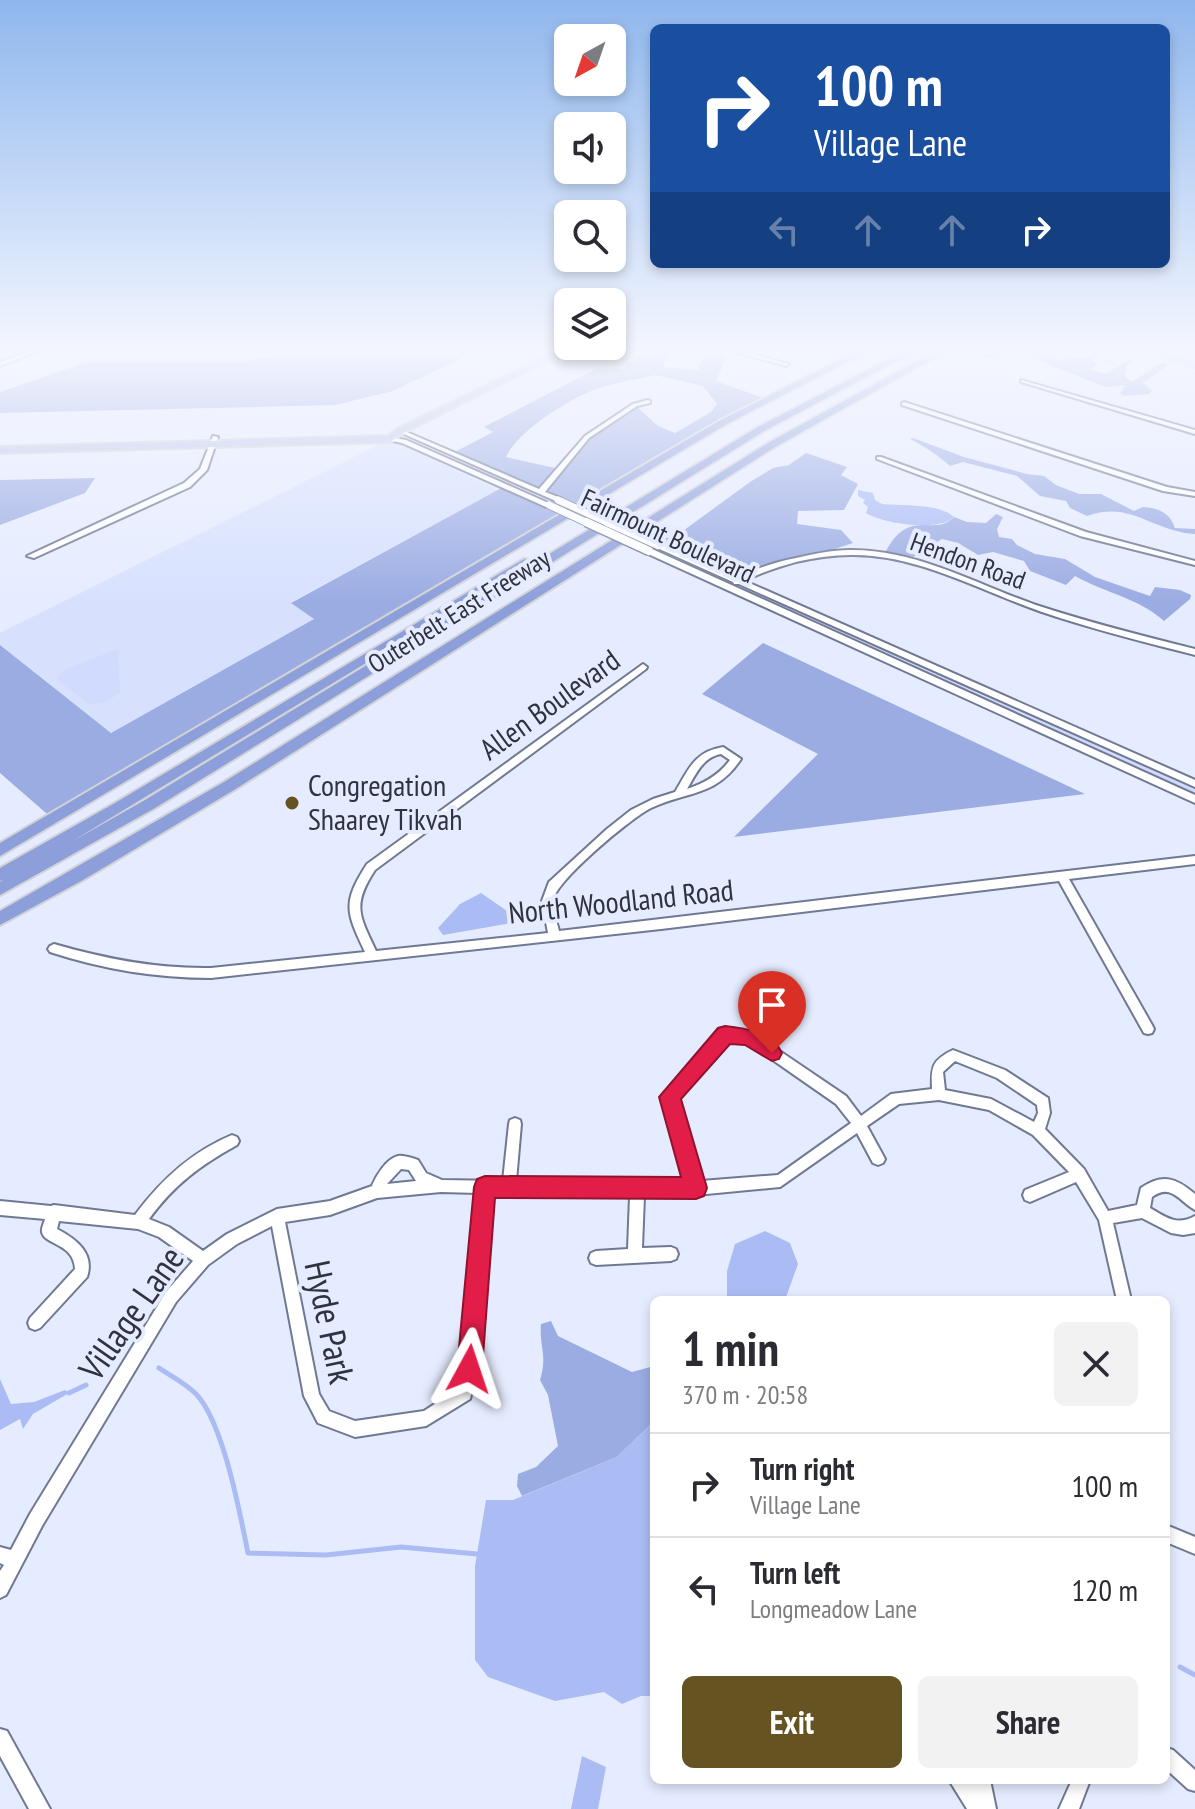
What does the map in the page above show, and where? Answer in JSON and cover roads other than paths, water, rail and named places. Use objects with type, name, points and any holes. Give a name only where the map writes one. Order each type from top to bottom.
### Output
[{"type":"highway","name":"Outerbelt East Freeway","points":[[0,850],[706,433]]},
{"type":"highway","points":[[639,472],[662,467],[722,433]]},
{"type":"highway","points":[[0,875],[120,807],[737,433]]},
{"type":"highway","points":[[0,889],[150,804],[756,433]]},
{"type":"highway","points":[[728,450],[761,433]]},
{"type":"highway","name":"Outerbelt East Freeway","points":[[0,919],[124,848],[786,433]]},
{"type":"highway","points":[[124,848],[541,565]]},
{"type":"highway","points":[[0,863],[179,757],[258,706],[273,691]]},
{"type":"main road","name":"Fairmount Boulevard","points":[[0,450],[355,433]]},
{"type":"main road","points":[[390,439],[397,433]]},
{"type":"main road","name":"Fairmount Boulevard","points":[[0,443],[390,439]]},
{"type":"street","name":"Fairmount Boulevard","points":[[406,433],[558,500],[729,588],[1195,799]]},
{"type":"street","points":[[541,492],[592,433]]},
{"type":"street","points":[[995,433],[1166,489],[1195,503]]},
{"type":"street","name":"Fairmount Boulevard","points":[[390,439],[404,441],[549,505],[739,580],[1195,784]]},
{"type":"street","points":[[31,556],[187,485],[203,470],[213,441]]},
{"type":"street","points":[[879,458],[1083,534],[1195,563]]},
{"type":"street","points":[[1166,489],[1195,494]]},
{"type":"street","name":"Hendon Road","points":[[729,588],[739,580],[816,553],[882,553],[917,560],[1022,603],[1195,652]]},
{"type":"street","name":"Allen Boulevard","points":[[372,955],[356,919],[353,900],[371,867],[643,667]]},
{"type":"street","points":[[554,936],[547,901],[553,885],[641,808],[707,787],[736,759],[723,750],[711,752],[700,760],[679,794]]},
{"type":"street","name":"North Woodland Road","points":[[54,949],[120,968],[173,974],[554,936],[1195,860]]},
{"type":"street","points":[[1062,876],[1148,1029]]},
{"type":"street","points":[[696,1188],[670,1097],[725,1035],[749,1037],[841,1100],[859,1124],[878,1159]]},
{"type":"street","points":[[939,1094],[937,1070],[953,1055],[1001,1074],[1043,1102],[1044,1113],[1038,1131]]},
{"type":"street","name":"Village Lane","points":[[0,1587],[7,1558],[171,1297],[203,1260],[232,1239],[277,1216],[330,1208],[377,1191],[441,1186],[637,1190],[780,1181],[896,1098],[939,1094],[991,1105],[1038,1131],[1079,1174],[1105,1218],[1123,1296]]},
{"type":"street","points":[[509,1185],[515,1124]]},
{"type":"street","points":[[138,1222],[169,1181],[199,1158],[232,1141]]},
{"type":"street","points":[[377,1191],[382,1178],[399,1162],[413,1164],[421,1178],[441,1186]]},
{"type":"street","points":[[1030,1195],[1079,1174]]},
{"type":"street","points":[[1143,1211],[1146,1193],[1156,1184],[1166,1183],[1180,1189],[1195,1203]]},
{"type":"street","name":"Hyde Park","points":[[277,1216],[312,1396],[324,1417],[355,1429],[426,1418],[465,1394],[473,1352],[474,1296],[485,1187]]},
{"type":"street","points":[[635,1254],[637,1190]]},
{"type":"street","points":[[0,1208],[138,1222],[164,1232],[203,1260]]},
{"type":"street","points":[[1105,1218],[1143,1211],[1180,1229],[1190,1228],[1195,1223]]},
{"type":"street","points":[[35,1323],[82,1272],[84,1262],[79,1252],[49,1232],[54,1212]]},
{"type":"street","points":[[596,1258],[671,1254]]},
{"type":"street","points":[[1170,1535],[1195,1546]]},
{"type":"street","points":[[0,1738],[40,1809]]},
{"type":"street","points":[[1170,1760],[1195,1782]]},
{"type":"street","points":[[961,1784],[979,1809]]},
{"type":"street","points":[[982,1784],[986,1809]]},
{"type":"street","points":[[1069,1809],[1079,1784]]},
{"type":"waterway","points":[[159,1368],[195,1393],[214,1424],[229,1468],[248,1553],[326,1555],[401,1547],[477,1554]]},
{"type":"waterway","points":[[69,1393],[86,1385]]},
{"type":"waterway","points":[[1180,1667],[1195,1675]]},
{"type":"place","name":"Congregation Shaarey Tikvah","points":[[292,803]]}]
